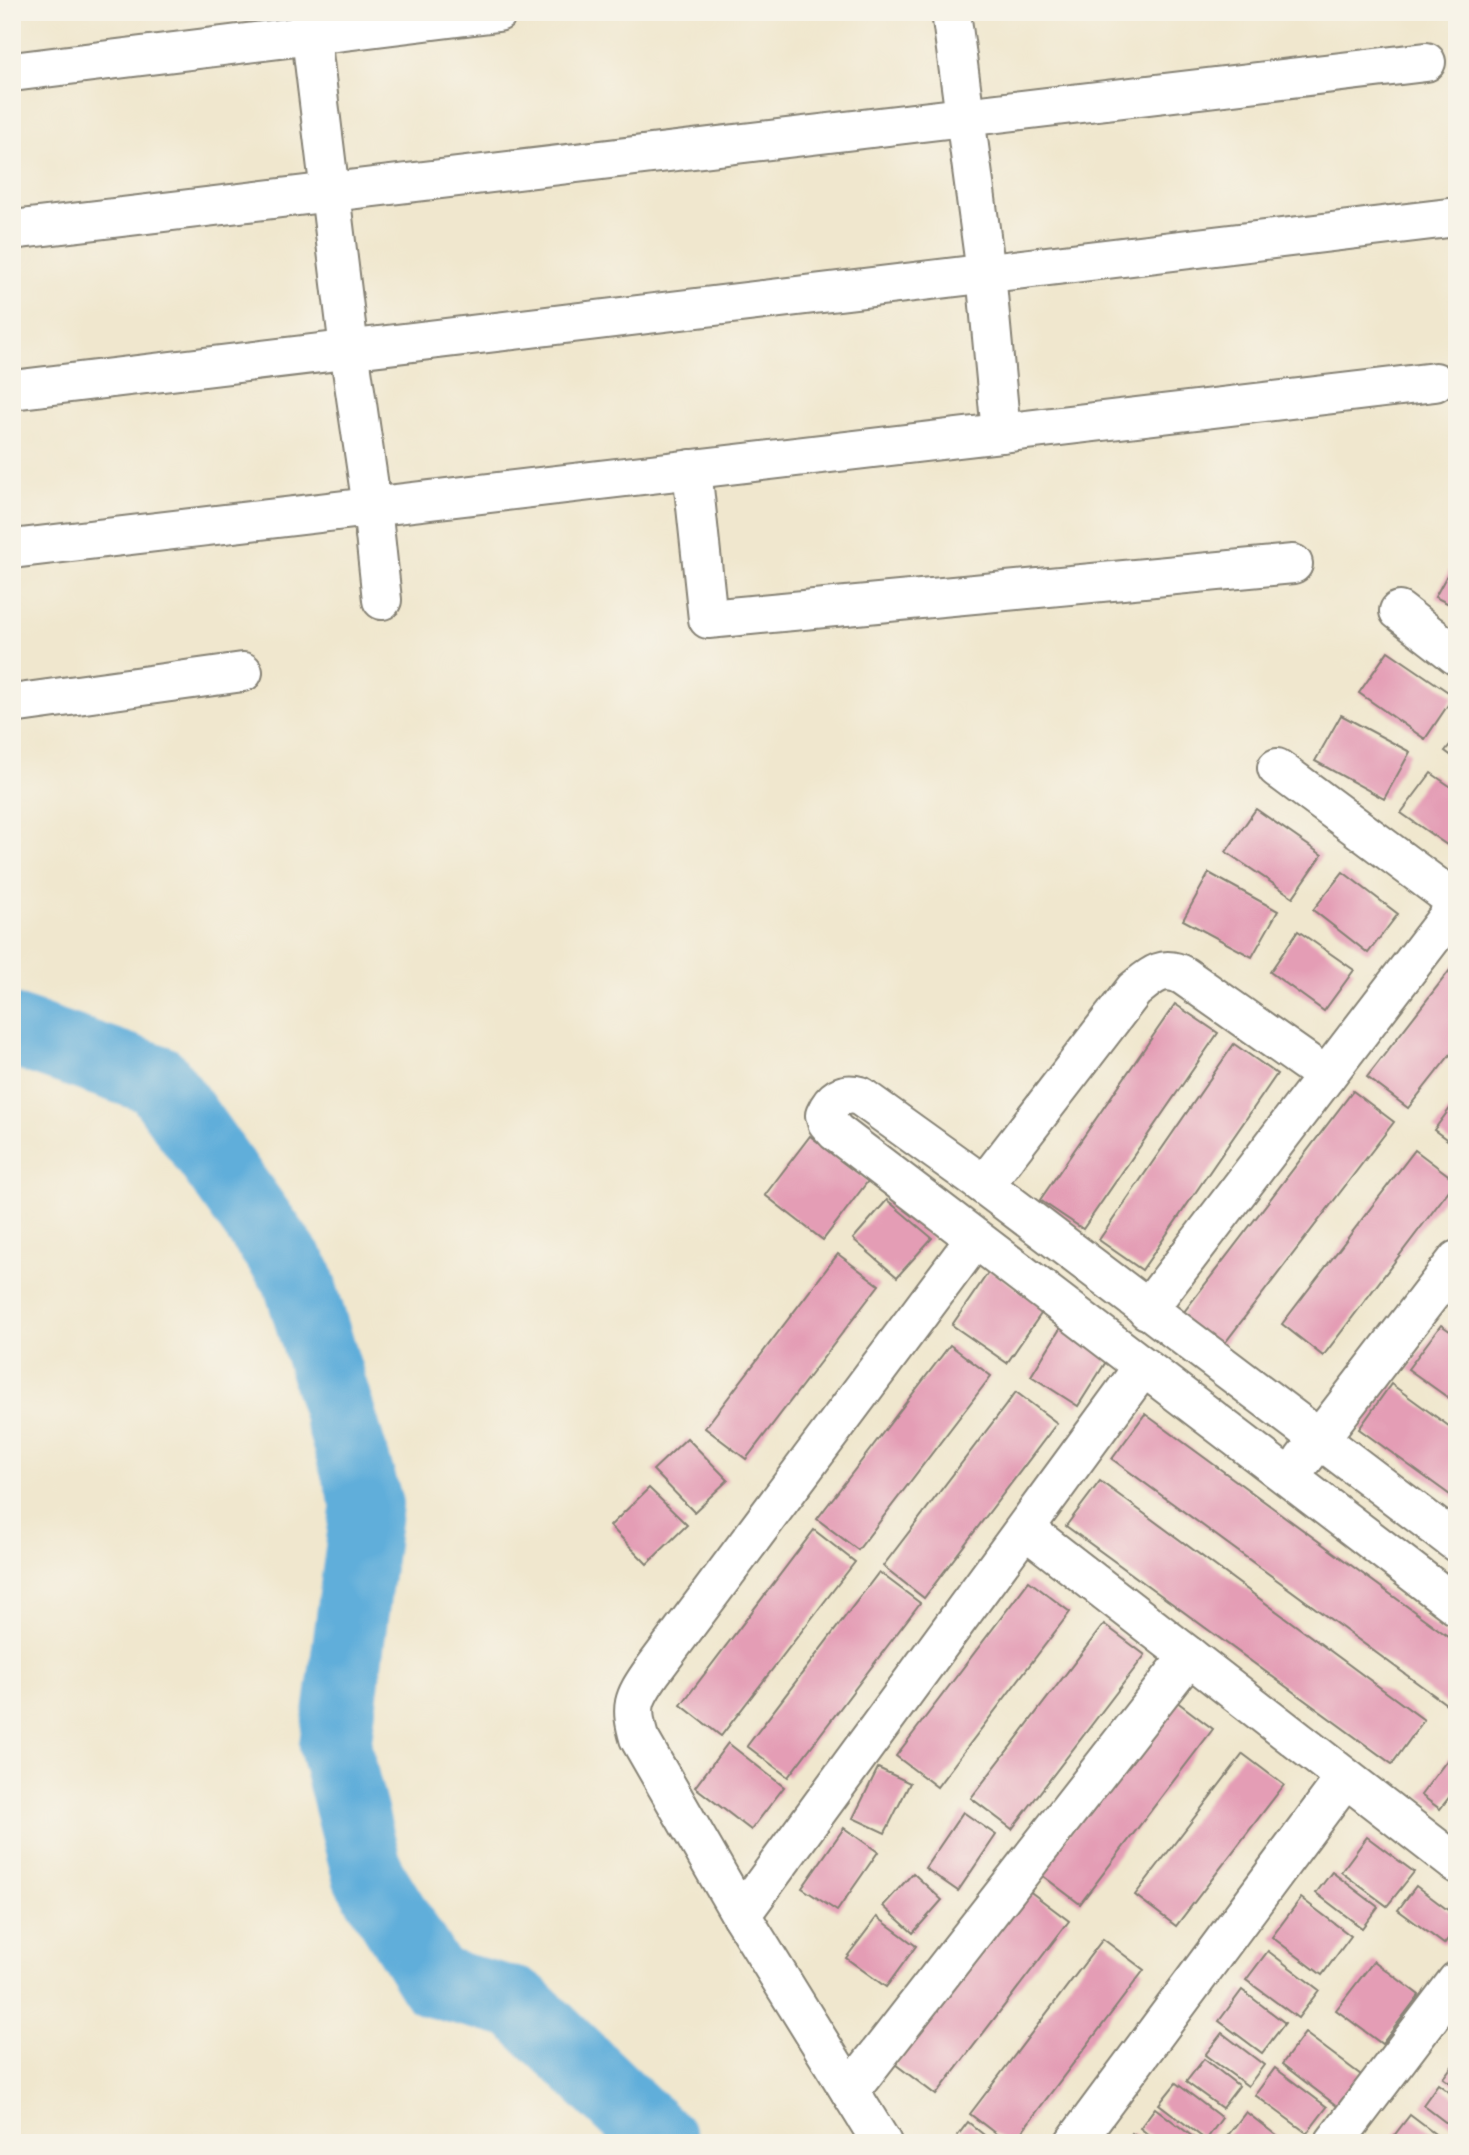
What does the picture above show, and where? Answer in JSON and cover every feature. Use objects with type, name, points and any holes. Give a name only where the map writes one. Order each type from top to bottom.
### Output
[{"type":"street","points":[[12,72],[309,24],[498,12]]},
{"type":"street","points":[[951,12],[986,273],[1001,433]]},
{"type":"street","points":[[309,24],[382,600]]},
{"type":"street","points":[[12,230],[1426,62]]},
{"type":"street","points":[[12,390],[1457,217]]},
{"type":"street","points":[[12,548],[1435,382]]},
{"type":"street","points":[[692,469],[708,619],[1293,564]]},
{"type":"street","points":[[1399,611],[1457,656]]},
{"type":"street","points":[[12,704],[243,672]]},
{"type":"street","points":[[1147,1310],[1457,904],[1278,768]]},
{"type":"street","points":[[984,1185],[1134,990],[1158,971],[1167,970],[1184,976],[1326,1076]]},
{"type":"street","points":[[1457,1543],[984,1185],[860,1096],[851,1093],[831,1102],[825,1115],[827,1122],[836,1132],[1457,1606]]},
{"type":"street","points":[[882,2143],[741,1915],[639,1738],[633,1715],[637,1693],[975,1239]]},
{"type":"street","points":[[1289,1478],[1452,1275]]},
{"type":"street","points":[[741,1915],[1143,1367]]},
{"type":"street","points":[[1025,1529],[1457,1864]]},
{"type":"street","points":[[850,2091],[1189,1656]]},
{"type":"street","points":[[1074,2143],[1345,1778]]},
{"type":"street","points":[[1334,2143],[1457,1980]]},
{"type":"building","points":[[1457,557],[1457,608],[1435,597]]},
{"type":"building","points":[[1388,651],[1454,696],[1425,739],[1359,693]]},
{"type":"building","points":[[1341,715],[1410,752],[1384,799],[1315,761]]},
{"type":"building","points":[[1457,736],[1457,760],[1445,751]]},
{"type":"building","points":[[1431,773],[1457,791],[1457,852],[1401,813]]},
{"type":"building","points":[[1256,809],[1322,855],[1293,897],[1226,852]]},
{"type":"building","points":[[1343,872],[1398,914],[1368,953],[1313,910]]},
{"type":"building","points":[[1209,873],[1278,911],[1252,957],[1183,920]]},
{"type":"building","points":[[1298,931],[1354,970],[1324,1011],[1270,972]]},
{"type":"building","points":[[1457,961],[1457,1046],[1408,1108],[1367,1077]]},
{"type":"building","points":[[1175,1004],[1218,1033],[1083,1229],[1040,1200]]},
{"type":"building","points":[[1234,1044],[1277,1074],[1142,1270],[1099,1240]]},
{"type":"building","points":[[1353,1091],[1394,1122],[1218,1352],[1177,1321]]},
{"type":"building","points":[[1457,1099],[1457,1147],[1434,1130]]},
{"type":"building","points":[[810,1136],[868,1181],[823,1240],[765,1195]]},
{"type":"building","points":[[1415,1150],[1456,1181],[1323,1356],[1282,1324]]},
{"type":"building","points":[[887,1200],[932,1238],[897,1277],[853,1239]]},
{"type":"building","points":[[838,1254],[879,1285],[746,1459],[705,1428]]},
{"type":"building","points":[[990,1270],[1045,1308],[1007,1363],[952,1325]]},
{"type":"building","points":[[1066,1319],[1114,1349],[1078,1406],[1031,1376]]},
{"type":"building","points":[[1441,1325],[1457,1336],[1457,1404],[1408,1369]]},
{"type":"building","points":[[950,1345],[991,1376],[858,1550],[817,1519]]},
{"type":"building","points":[[1391,1384],[1457,1432],[1457,1500],[1359,1429]]},
{"type":"building","points":[[1016,1392],[1057,1423],[924,1598],[883,1566]]},
{"type":"building","points":[[1145,1414],[1457,1643],[1457,1712],[1112,1459]]},
{"type":"building","points":[[687,1438],[728,1480],[694,1512],[653,1470]]},
{"type":"building","points":[[1100,1481],[1424,1720],[1392,1764],[1066,1526]]},
{"type":"building","points":[[649,1488],[687,1525],[647,1564],[610,1526]]},
{"type":"building","points":[[814,1530],[855,1562],[721,1736],[681,1705]]},
{"type":"building","points":[[879,1572],[920,1603],[788,1777],[747,1746]]},
{"type":"building","points":[[1029,1581],[1070,1612],[937,1787],[896,1756]]},
{"type":"building","points":[[1104,1624],[1145,1655],[1012,1829],[971,1798]]},
{"type":"building","points":[[1172,1698],[1213,1729],[1080,1904],[1039,1873]]},
{"type":"building","points":[[728,1743],[784,1787],[751,1830],[695,1787]]},
{"type":"building","points":[[1457,1747],[1457,1787],[1440,1809],[1421,1795]]},
{"type":"building","points":[[1243,1754],[1284,1785],[1176,1926],[1135,1895]]},
{"type":"building","points":[[878,1768],[910,1783],[885,1833],[853,1818]]},
{"type":"building","points":[[963,1812],[996,1835],[958,1891],[925,1868]]},
{"type":"building","points":[[844,1828],[878,1852],[837,1911],[802,1888]]},
{"type":"building","points":[[1367,1837],[1414,1872],[1387,1906],[1341,1872]]},
{"type":"building","points":[[1332,1872],[1378,1907],[1362,1928],[1316,1893]]},
{"type":"building","points":[[913,1873],[942,1900],[913,1933],[883,1906]]},
{"type":"building","points":[[1416,1886],[1457,1917],[1457,1927],[1444,1944],[1398,1910]]},
{"type":"building","points":[[1028,1890],[1069,1921],[936,2095],[895,2064]]},
{"type":"building","points":[[1301,1898],[1351,1936],[1322,1975],[1272,1937]]},
{"type":"building","points":[[877,1917],[916,1946],[886,1987],[846,1958]]},
{"type":"building","points":[[1103,1939],[1144,1970],[1013,2143],[1008,2143],[970,2114]]},
{"type":"building","points":[[1268,1951],[1319,1990],[1298,2018],[1246,1980]]},
{"type":"building","points":[[1374,1961],[1419,1995],[1382,2044],[1336,2010]]},
{"type":"building","points":[[1242,1990],[1285,2023],[1262,2053],[1219,2021]]},
{"type":"building","points":[[1222,2033],[1264,2065],[1248,2086],[1205,2055]]},
{"type":"building","points":[[1305,2033],[1361,2075],[1337,2106],[1282,2064]]},
{"type":"building","points":[[1204,2059],[1239,2086],[1222,2108],[1186,2082]]},
{"type":"building","points":[[1457,2060],[1457,2088],[1443,2078]]},
{"type":"building","points":[[1275,2068],[1327,2107],[1307,2133],[1255,2095]]},
{"type":"building","points":[[1176,2083],[1222,2118],[1206,2140],[1159,2104]]},
{"type":"building","points":[[1438,2084],[1457,2098],[1457,2131],[1423,2105]]},
{"type":"building","points":[[1155,2108],[1201,2143],[1159,2143],[1140,2128]]},
{"type":"building","points":[[1246,2112],[1286,2143],[1222,2143]]},
{"type":"building","points":[[1410,2115],[1447,2143],[1400,2143],[1393,2137]]},
{"type":"building","points":[[968,2122],[994,2143],[952,2143]]},
{"type":"building","points":[[1132,2133],[1145,2143],[1125,2143]]},
{"type":"waterway","points":[[12,1030],[157,1080],[297,1276],[367,1504],[335,1746],[368,1875],[434,1982],[518,2004],[663,2143]]}]
